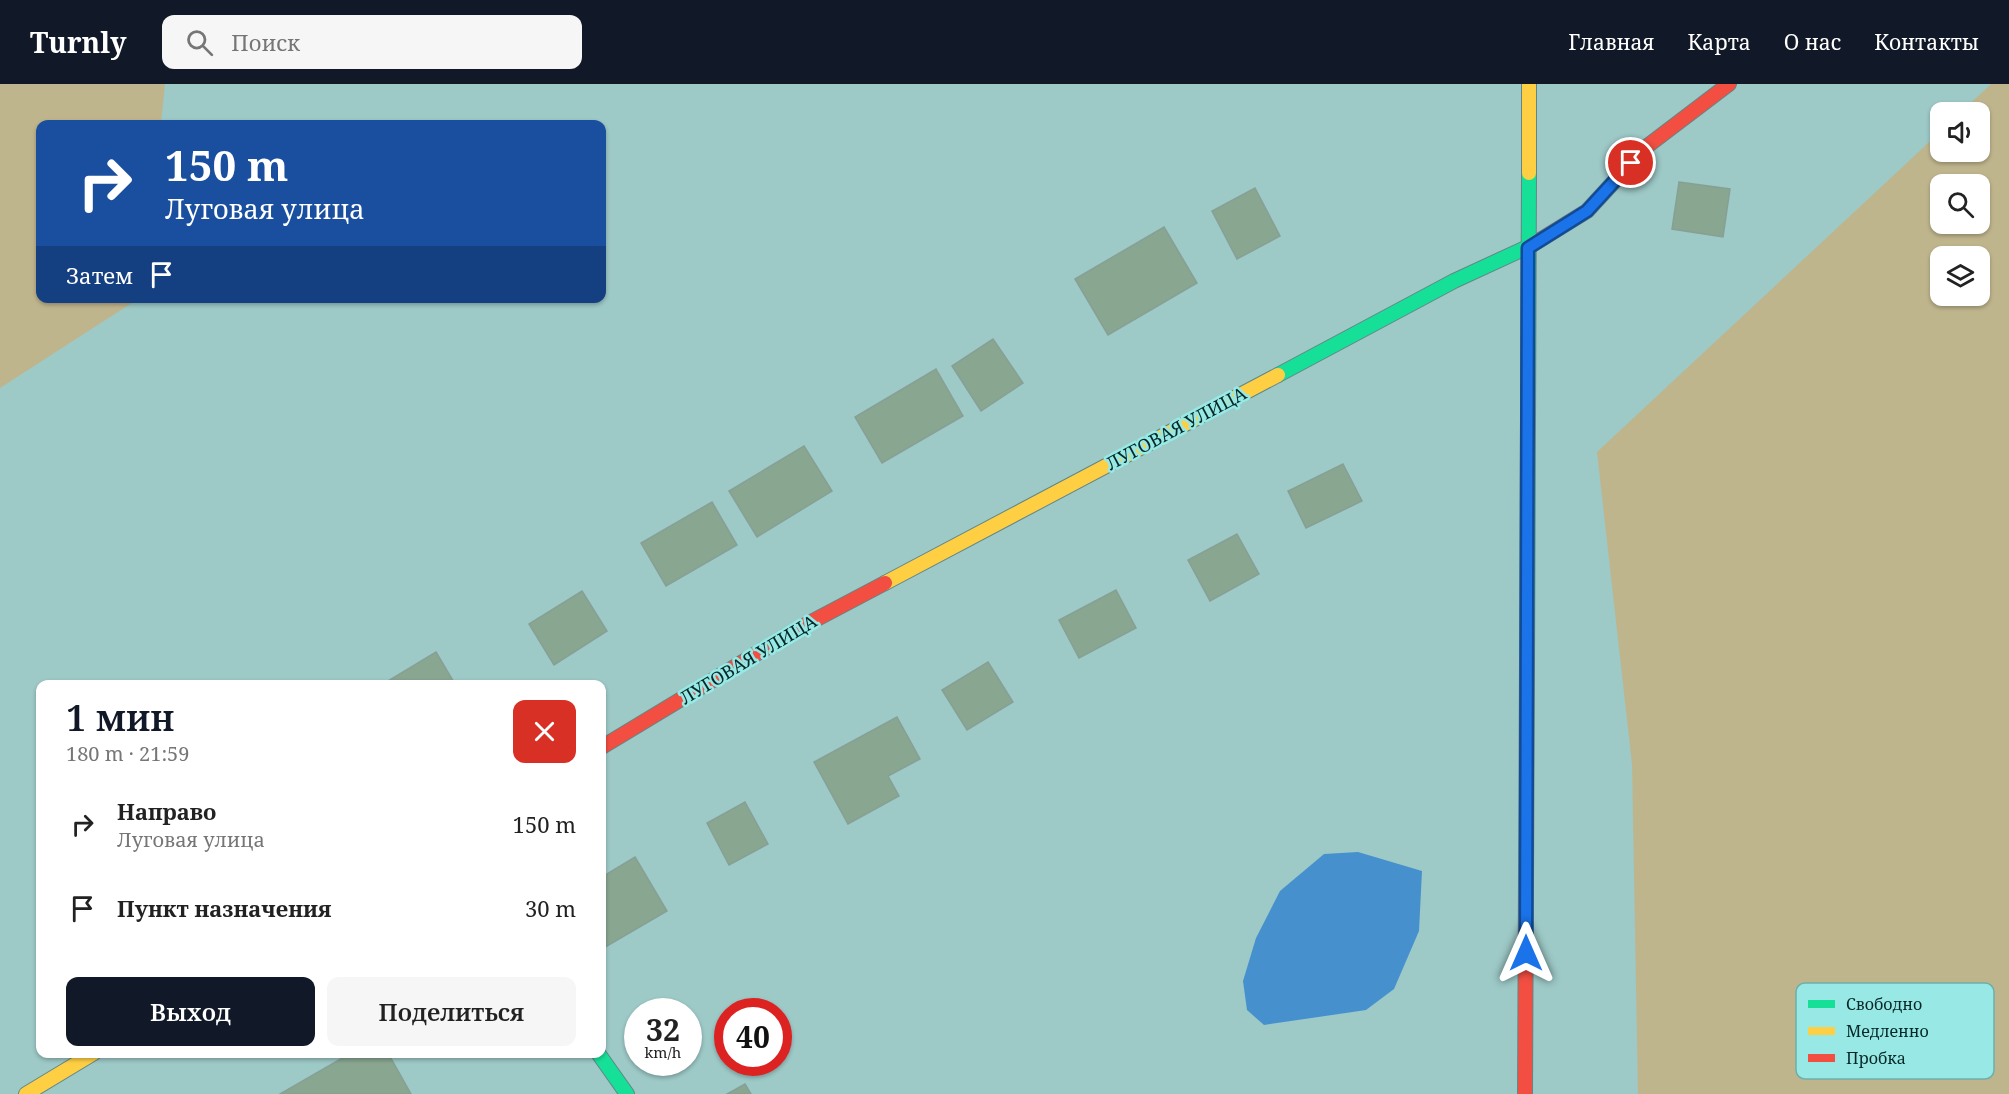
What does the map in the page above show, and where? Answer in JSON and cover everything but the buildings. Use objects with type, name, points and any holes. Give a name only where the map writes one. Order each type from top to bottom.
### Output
[{"type":"street","points":[[1525,1094],[1529,84]]},
{"type":"street","name":"ЛУГОВАЯ УЛИЦА","points":[[606,745],[794,630],[1454,281],[1528,248],[1587,211],[1646,147],[1729,84]]},
{"type":"street","points":[[26,1094],[86,1058]]},
{"type":"street","points":[[602,1058],[627,1094]]},
{"type":"shaded area","points":[[0,84],[165,84],[161,120],[36,120],[36,303],[132,303],[0,388]]},
{"type":"shaded area","points":[[1991,84],[2009,84],[2009,1094],[1638,1094],[1632,764],[1597,452],[1930,141],[1930,162],[1990,162],[1990,102],[1972,102]]},
{"type":"water","points":[[1358,852],[1422,871],[1419,931],[1394,989],[1366,1010],[1264,1025],[1247,1010],[1243,981],[1256,938],[1280,891],[1324,854]]},
{"type":"traffic: fast","points":[[1527,663],[1529,173]]},
{"type":"traffic: fast","points":[[1278,375],[1454,281],[1532,245]]},
{"type":"traffic: fast","points":[[602,1058],[627,1094]]},
{"type":"traffic: slow","points":[[1529,84],[1529,173]]},
{"type":"traffic: slow","points":[[885,583],[1278,375]]},
{"type":"traffic: slow","points":[[26,1094],[86,1058]]},
{"type":"traffic: jam","points":[[1532,245],[1587,211],[1646,147],[1729,84]]},
{"type":"traffic: jam","points":[[606,745],[794,631],[885,583]]},
{"type":"traffic: jam","points":[[1525,1094],[1527,663]]},
{"type":"route","points":[[1526,953],[1528,248],[1587,211],[1631,163]]}]
